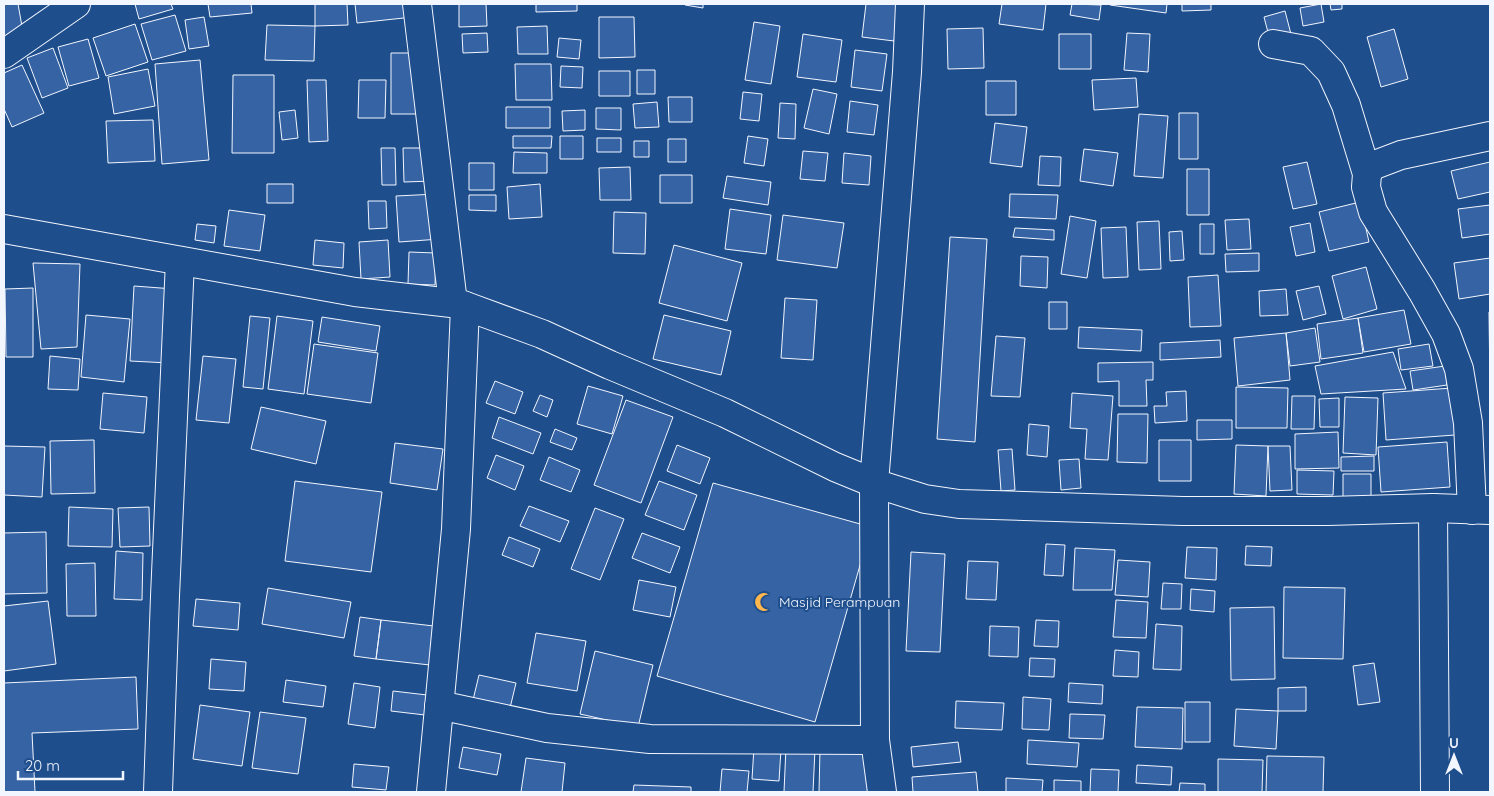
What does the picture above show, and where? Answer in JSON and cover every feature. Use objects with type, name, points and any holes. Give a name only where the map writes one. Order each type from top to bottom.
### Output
[{"type":"street","points":[[4,54],[76,4]]},
{"type":"street","points":[[417,4],[459,304],[456,529],[431,792]]},
{"type":"street","points":[[882,792],[875,740],[874,482],[907,72],[910,4]]},
{"type":"street","points":[[4,229],[355,292],[459,304],[542,334],[610,365],[725,412],[835,467],[925,500],[959,504],[1183,511],[1328,511],[1433,508],[1481,510],[1459,369],[1446,334],[1373,212],[1366,187],[1367,174],[1346,105],[1331,72],[1311,51],[1273,44]]},
{"type":"street","points":[[1367,174],[1372,166],[1401,155],[1490,136]]},
{"type":"street","points":[[158,792],[165,586],[180,261]]},
{"type":"street","points":[[1433,508],[1435,792]]},
{"type":"street","points":[[439,706],[546,728],[650,739],[875,740]]},
{"type":"building","points":[[4,4],[18,4],[23,32],[4,36]]},
{"type":"building","points":[[135,4],[171,4],[173,9],[139,19]]},
{"type":"building","points":[[208,4],[251,4],[252,13],[210,17]]},
{"type":"building","points":[[315,4],[347,4],[348,25],[315,26]]},
{"type":"building","points":[[355,4],[412,4],[413,17],[357,23]]},
{"type":"building","points":[[459,4],[486,4],[487,26],[459,27]]},
{"type":"building","points":[[536,4],[577,4],[577,11],[536,12]]},
{"type":"building","points":[[703,4],[703,8],[685,5]]},
{"type":"building","points":[[866,4],[900,4],[894,41],[862,37]]},
{"type":"building","points":[[1002,4],[1046,4],[1043,30],[999,24]]},
{"type":"building","points":[[1072,4],[1101,5],[1099,20],[1070,15]]},
{"type":"building","points":[[1111,4],[1167,4],[1166,13]]},
{"type":"building","points":[[1182,4],[1211,4],[1211,10],[1182,11]]},
{"type":"building","points":[[1321,4],[1324,22],[1303,26],[1300,8]]},
{"type":"building","points":[[1330,4],[1342,4],[1342,9],[1331,10]]},
{"type":"building","points":[[1285,11],[1292,38],[1271,44],[1264,17]]},
{"type":"building","points":[[175,15],[186,51],[152,60],[141,24]]},
{"type":"building","points":[[204,17],[209,46],[189,49],[185,20]]},
{"type":"building","points":[[599,17],[634,17],[635,57],[599,58]]},
{"type":"building","points":[[754,22],[780,26],[771,84],[745,80]]},
{"type":"building","points":[[135,24],[148,62],[106,76],[93,38]]},
{"type":"building","points":[[267,25],[315,26],[314,61],[265,60]]},
{"type":"building","points":[[547,26],[548,54],[518,54],[517,27]]},
{"type":"building","points":[[983,28],[984,68],[948,69],[947,29]]},
{"type":"building","points":[[1394,29],[1408,79],[1381,87],[1367,37]]},
{"type":"building","points":[[487,33],[488,52],[463,53],[462,34]]},
{"type":"building","points":[[1127,33],[1150,34],[1148,72],[1124,70]]},
{"type":"building","points":[[803,34],[842,40],[836,82],[797,77]]},
{"type":"building","points":[[1059,34],[1091,34],[1091,69],[1059,69]]},
{"type":"building","points":[[559,38],[581,40],[579,59],[557,57]]},
{"type":"building","points":[[88,39],[99,78],[69,86],[58,47]]},
{"type":"building","points":[[53,48],[68,88],[42,98],[27,58]]},
{"type":"building","points":[[855,50],[887,54],[882,91],[851,87]]},
{"type":"building","points":[[391,53],[420,53],[420,114],[391,114]]},
{"type":"building","points":[[200,60],[209,160],[162,164],[155,64]]},
{"type":"building","points":[[515,64],[551,64],[552,100],[516,100]]},
{"type":"building","points":[[22,65],[44,113],[12,127],[4,109],[4,73]]},
{"type":"building","points":[[561,66],[583,67],[582,88],[560,87]]},
{"type":"building","points":[[148,69],[155,106],[114,114],[108,77]]},
{"type":"building","points":[[637,70],[655,70],[655,94],[637,94]]},
{"type":"building","points":[[599,71],[630,71],[630,96],[599,96]]},
{"type":"building","points":[[233,75],[274,75],[274,153],[232,153]]},
{"type":"building","points":[[1136,78],[1138,107],[1094,110],[1092,80]]},
{"type":"building","points":[[307,80],[326,80],[328,141],[309,142]]},
{"type":"building","points":[[359,80],[386,80],[385,118],[358,118]]},
{"type":"building","points":[[986,81],[1016,81],[1016,115],[986,115]]},
{"type":"building","points":[[813,89],[837,94],[829,134],[804,128]]},
{"type":"building","points":[[743,92],[762,94],[759,121],[740,119]]},
{"type":"building","points":[[668,97],[692,97],[692,122],[669,122]]},
{"type":"building","points":[[850,101],[878,105],[874,135],[847,132]]},
{"type":"building","points":[[657,102],[659,127],[635,128],[633,104]]},
{"type":"building","points":[[780,103],[796,104],[795,139],[778,138]]},
{"type":"building","points":[[506,107],[550,107],[550,128],[506,128]]},
{"type":"building","points":[[596,108],[621,108],[621,130],[596,129]]},
{"type":"building","points":[[295,110],[298,138],[282,140],[279,112]]},
{"type":"building","points":[[585,110],[585,130],[563,131],[562,111]]},
{"type":"building","points":[[1179,113],[1198,113],[1198,159],[1179,159]]},
{"type":"building","points":[[1139,114],[1168,116],[1163,178],[1134,176]]},
{"type":"building","points":[[153,120],[155,161],[108,163],[106,121]]},
{"type":"building","points":[[995,123],[1027,127],[1022,167],[990,163]]},
{"type":"building","points":[[513,136],[552,136],[551,148],[513,148]]},
{"type":"building","points":[[560,136],[583,136],[583,159],[560,159]]},
{"type":"building","points":[[748,136],[768,139],[764,166],[744,163]]},
{"type":"building","points":[[597,138],[621,138],[621,152],[597,152]]},
{"type":"building","points":[[668,139],[686,139],[686,162],[668,162]]},
{"type":"building","points":[[634,141],[649,141],[649,157],[634,157]]},
{"type":"building","points":[[381,148],[395,148],[396,185],[382,185]]},
{"type":"building","points":[[403,148],[433,148],[433,181],[404,182]]},
{"type":"building","points":[[1084,149],[1118,153],[1113,186],[1080,181]]},
{"type":"building","points":[[803,151],[828,153],[825,181],[800,179]]},
{"type":"building","points":[[514,152],[547,153],[547,173],[513,173]]},
{"type":"building","points":[[844,153],[871,156],[869,185],[842,183]]},
{"type":"building","points":[[1040,156],[1061,157],[1060,186],[1038,185]]},
{"type":"building","points":[[1307,162],[1317,204],[1293,209],[1283,167]]},
{"type":"building","points":[[1490,162],[1490,192],[1458,199],[1451,171]]},
{"type":"building","points":[[469,163],[494,163],[494,190],[469,190]]},
{"type":"building","points":[[630,167],[631,200],[600,200],[599,168]]},
{"type":"building","points":[[1187,169],[1209,169],[1209,215],[1187,215]]},
{"type":"building","points":[[660,175],[692,175],[692,203],[660,203]]},
{"type":"building","points":[[727,176],[771,182],[768,205],[723,198]]},
{"type":"building","points":[[267,184],[293,184],[293,203],[267,203]]},
{"type":"building","points":[[540,184],[542,217],[509,219],[507,187]]},
{"type":"building","points":[[437,194],[440,239],[399,242],[396,196]]},
{"type":"building","points":[[1010,194],[1058,195],[1056,219],[1009,217]]},
{"type":"building","points":[[469,195],[496,195],[496,211],[469,210]]},
{"type":"building","points":[[368,201],[386,201],[387,228],[369,229]]},
{"type":"building","points":[[1360,202],[1369,242],[1329,251],[1319,212]]},
{"type":"building","points":[[1490,205],[1490,234],[1462,238],[1458,209]]},
{"type":"building","points":[[730,209],[771,215],[766,254],[725,249]]},
{"type":"building","points":[[229,210],[265,215],[260,251],[224,246]]},
{"type":"building","points":[[614,212],[646,213],[645,254],[613,253]]},
{"type":"building","points":[[783,215],[844,223],[837,268],[777,260]]},
{"type":"building","points":[[1070,216],[1096,221],[1087,278],[1061,274]]},
{"type":"building","points":[[1249,219],[1251,249],[1227,250],[1225,220]]},
{"type":"building","points":[[1159,221],[1161,269],[1139,270],[1137,222]]},
{"type":"building","points":[[1310,223],[1315,252],[1296,256],[1290,227]]},
{"type":"building","points":[[197,224],[216,226],[214,243],[195,240]]},
{"type":"building","points":[[1200,224],[1214,224],[1214,254],[1200,254]]},
{"type":"building","points":[[1126,227],[1128,277],[1103,278],[1101,228]]},
{"type":"building","points":[[1015,228],[1054,230],[1054,240],[1013,237]]},
{"type":"building","points":[[1182,231],[1184,260],[1170,261],[1169,232]]},
{"type":"building","points":[[950,237],[987,239],[975,442],[937,439]]},
{"type":"building","points":[[315,240],[344,243],[343,268],[313,265]]},
{"type":"building","points":[[388,240],[390,277],[361,279],[359,242]]},
{"type":"building","points":[[674,245],[742,263],[727,321],[659,303]]},
{"type":"building","points":[[409,252],[436,253],[435,285],[408,284]]},
{"type":"building","points":[[1259,253],[1259,271],[1226,272],[1225,254]]},
{"type":"building","points":[[1021,256],[1048,257],[1047,288],[1020,286]]},
{"type":"building","points":[[1490,258],[1490,294],[1459,299],[1454,263]]},
{"type":"building","points":[[33,263],[80,264],[77,347],[41,349]]},
{"type":"building","points":[[1366,267],[1377,309],[1343,319],[1332,276]]},
{"type":"building","points":[[1218,275],[1221,326],[1190,327],[1188,277]]},
{"type":"building","points":[[134,286],[174,289],[169,363],[130,361]]},
{"type":"building","points":[[1319,286],[1326,314],[1303,320],[1296,291]]},
{"type":"building","points":[[33,288],[33,357],[6,357],[5,289]]},
{"type":"building","points":[[1286,289],[1288,315],[1260,316],[1259,291]]},
{"type":"building","points":[[785,298],[817,300],[813,360],[781,358]]},
{"type":"building","points":[[1049,302],[1067,302],[1067,329],[1049,329]]},
{"type":"building","points":[[1404,310],[1411,344],[1364,352],[1358,318]]},
{"type":"building","points":[[1489,312],[1490,312],[1490,389]]},
{"type":"building","points":[[86,315],[130,319],[124,382],[81,377]]},
{"type":"building","points":[[664,315],[731,331],[721,375],[653,359]]},
{"type":"building","points":[[250,316],[270,318],[263,389],[243,387]]},
{"type":"building","points":[[277,316],[313,321],[304,394],[268,389]]},
{"type":"building","points":[[322,317],[380,326],[376,351],[318,342]]},
{"type":"building","points":[[1358,318],[1363,353],[1321,359],[1317,324]]},
{"type":"building","points":[[1079,327],[1142,330],[1141,351],[1078,348]]},
{"type":"building","points":[[1315,328],[1320,362],[1290,366],[1286,333]]},
{"type":"building","points":[[1286,333],[1290,380],[1238,386],[1234,338]]},
{"type":"building","points":[[996,336],[1025,338],[1020,397],[991,396]]},
{"type":"building","points":[[1220,340],[1221,357],[1160,360],[1160,343]]},
{"type":"building","points":[[314,344],[378,353],[371,403],[307,394]]},
{"type":"building","points":[[1429,344],[1433,366],[1401,370],[1398,349]]},
{"type":"building","points":[[1393,352],[1406,389],[1321,394],[1315,366]]},
{"type":"building","points":[[50,356],[80,359],[78,390],[48,389]]},
{"type":"building","points":[[203,356],[236,359],[229,423],[196,420]]},
{"type":"building","points":[[1153,362],[1153,380],[1146,380],[1147,406],[1119,406],[1119,381],[1098,382],[1098,363]]},
{"type":"building","points":[[1445,366],[1447,385],[1413,390],[1410,371]]},
{"type":"building","points":[[495,381],[523,392],[515,414],[486,403]]},
{"type":"building","points":[[588,386],[623,396],[612,434],[577,424]]},
{"type":"building","points":[[1236,387],[1288,388],[1287,428],[1236,428]]},
{"type":"building","points":[[1452,388],[1455,435],[1386,440],[1383,393]]},
{"type":"building","points":[[1186,391],[1187,421],[1155,423],[1154,406],[1167,406],[1166,392]]},
{"type":"building","points":[[103,393],[147,397],[144,433],[100,429]]},
{"type":"building","points":[[1072,393],[1113,396],[1108,460],[1085,459],[1087,429],[1070,428]]},
{"type":"building","points":[[540,395],[553,400],[547,417],[533,411]]},
{"type":"building","points":[[1292,396],[1315,396],[1314,429],[1291,429]]},
{"type":"building","points":[[1345,397],[1378,398],[1376,455],[1343,453]]},
{"type":"building","points":[[1339,398],[1339,427],[1320,427],[1319,399]]},
{"type":"building","points":[[626,400],[673,417],[641,503],[594,485]]},
{"type":"building","points":[[261,407],[326,421],[316,464],[251,449]]},
{"type":"building","points":[[1118,414],[1148,414],[1147,463],[1117,462]]},
{"type":"building","points":[[499,417],[541,433],[533,454],[492,438]]},
{"type":"building","points":[[1197,420],[1232,420],[1232,439],[1197,440]]},
{"type":"building","points":[[1029,424],[1049,426],[1047,457],[1027,455]]},
{"type":"building","points":[[555,429],[577,438],[572,450],[550,442]]},
{"type":"building","points":[[1338,432],[1339,468],[1295,469],[1295,434]]},
{"type":"building","points":[[94,440],[95,493],[51,494],[50,441]]},
{"type":"building","points":[[1159,440],[1191,440],[1191,481],[1159,481]]},
{"type":"building","points":[[1447,442],[1450,487],[1381,492],[1378,447]]},
{"type":"building","points":[[395,443],[443,449],[437,490],[390,483]]},
{"type":"building","points":[[677,445],[710,458],[700,484],[667,471]]},
{"type":"building","points":[[1236,445],[1268,446],[1266,496],[1234,494]]},
{"type":"building","points":[[4,446],[45,447],[42,497],[4,495]]},
{"type":"building","points":[[1268,446],[1290,446],[1292,490],[1270,491]]},
{"type":"building","points":[[1012,449],[1015,490],[1001,491],[998,450]]},
{"type":"building","points":[[496,455],[524,466],[515,490],[487,478]]},
{"type":"building","points":[[1374,456],[1374,471],[1341,471],[1341,457]]},
{"type":"building","points":[[549,457],[580,470],[571,492],[540,480]]},
{"type":"building","points":[[1079,459],[1081,488],[1061,490],[1059,460]]},
{"type":"building","points":[[1297,470],[1334,471],[1333,495],[1297,494]]},
{"type":"building","points":[[1343,474],[1371,474],[1371,498],[1343,498]]},
{"type":"building","points":[[295,481],[382,492],[371,572],[285,561]]},
{"type":"building","points":[[659,481],[697,495],[684,530],[645,515]]},
{"type":"building","name":"Masjid Perampuan","points":[[713,483],[871,527],[815,722],[657,676]]},
{"type":"building","points":[[529,506],[569,521],[560,542],[520,526]]},
{"type":"building","points":[[69,507],[113,509],[112,547],[68,546]]},
{"type":"building","points":[[149,507],[150,546],[120,547],[118,508]]},
{"type":"building","points":[[595,508],[624,519],[600,580],[571,569]]},
{"type":"building","points":[[46,532],[47,593],[4,594],[4,533]]},
{"type":"building","points":[[642,533],[680,547],[670,573],[632,558]]},
{"type":"building","points":[[509,537],[540,549],[533,567],[502,555]]},
{"type":"building","points":[[1046,544],[1065,545],[1063,576],[1044,575]]},
{"type":"building","points":[[1246,546],[1272,547],[1271,566],[1245,565]]},
{"type":"building","points":[[1187,547],[1217,548],[1216,580],[1185,578]]},
{"type":"building","points":[[1075,548],[1115,550],[1112,590],[1073,590]]},
{"type":"building","points":[[116,551],[143,553],[142,600],[114,599]]},
{"type":"building","points":[[911,552],[945,554],[940,652],[906,651]]},
{"type":"building","points":[[1118,560],[1150,562],[1148,597],[1115,595]]},
{"type":"building","points":[[968,561],[998,562],[996,600],[966,599]]},
{"type":"building","points":[[95,563],[96,616],[67,616],[66,564]]},
{"type":"building","points":[[639,580],[676,587],[670,617],[633,610]]},
{"type":"building","points":[[1163,583],[1182,584],[1181,609],[1161,609]]},
{"type":"building","points":[[1284,587],[1345,588],[1343,659],[1283,658]]},
{"type":"building","points":[[268,588],[351,602],[344,638],[262,624]]},
{"type":"building","points":[[1191,589],[1215,591],[1214,612],[1190,610]]},
{"type":"building","points":[[196,599],[240,603],[238,630],[193,626]]},
{"type":"building","points":[[1116,600],[1148,602],[1146,638],[1113,637]]},
{"type":"building","points":[[48,601],[56,664],[4,671],[4,606]]},
{"type":"building","points":[[1274,607],[1275,679],[1231,680],[1230,608]]},
{"type":"building","points":[[360,617],[381,620],[376,659],[354,656]]},
{"type":"building","points":[[381,620],[434,626],[430,665],[376,659]]},
{"type":"building","points":[[1036,620],[1059,621],[1058,647],[1034,646]]},
{"type":"building","points":[[1156,624],[1182,626],[1181,670],[1153,669]]},
{"type":"building","points":[[990,626],[1019,627],[1018,657],[989,656]]},
{"type":"building","points":[[536,633],[586,641],[577,691],[527,683]]},
{"type":"building","points":[[1115,650],[1139,652],[1138,677],[1113,676]]},
{"type":"building","points":[[595,651],[653,665],[638,727],[580,714]]},
{"type":"building","points":[[1030,658],[1055,659],[1054,677],[1029,676]]},
{"type":"building","points":[[211,659],[246,662],[244,691],[209,689]]},
{"type":"building","points":[[1374,663],[1380,702],[1358,705],[1353,666]]},
{"type":"building","points":[[479,675],[516,683],[510,708],[473,700]]},
{"type":"building","points":[[136,677],[138,729],[32,733],[35,792],[4,792],[4,683]]},
{"type":"building","points":[[286,680],[326,686],[323,707],[283,702]]},
{"type":"building","points":[[354,683],[380,687],[375,728],[348,724]]},
{"type":"building","points":[[1069,683],[1103,685],[1102,704],[1068,702]]},
{"type":"building","points":[[1306,687],[1306,711],[1278,711],[1278,688]]},
{"type":"building","points":[[393,691],[427,695],[425,715],[391,711]]},
{"type":"building","points":[[1023,697],[1051,699],[1049,730],[1022,729]]},
{"type":"building","points":[[956,701],[1004,703],[1002,730],[955,728]]},
{"type":"building","points":[[1185,702],[1210,702],[1210,742],[1185,742]]},
{"type":"building","points":[[200,705],[250,712],[242,766],[193,759]]},
{"type":"building","points":[[1137,707],[1183,708],[1182,749],[1135,747]]},
{"type":"building","points":[[1236,709],[1278,711],[1276,749],[1234,746]]},
{"type":"building","points":[[260,712],[306,718],[298,774],[252,768]]},
{"type":"building","points":[[1070,714],[1105,715],[1103,739],[1069,738]]},
{"type":"building","points":[[1028,740],[1079,743],[1077,767],[1027,764]]},
{"type":"building","points":[[958,742],[961,762],[913,767],[911,747]]},
{"type":"building","points":[[463,747],[501,754],[497,775],[459,768]]},
{"type":"building","points":[[754,747],[781,749],[779,781],[752,779]]},
{"type":"building","points":[[786,747],[815,749],[813,792],[784,792]]},
{"type":"building","points":[[820,749],[871,750],[870,792],[819,792]]},
{"type":"building","points":[[1267,756],[1324,757],[1323,792],[1266,792]]},
{"type":"building","points":[[526,758],[565,763],[562,792],[521,792]]},
{"type":"building","points":[[1218,759],[1263,760],[1262,792],[1218,792]]},
{"type":"building","points":[[354,764],[389,767],[386,790],[352,787]]},
{"type":"building","points":[[1137,765],[1172,767],[1171,785],[1136,783]]},
{"type":"building","points":[[722,769],[749,771],[747,792],[720,792]]},
{"type":"building","points":[[1091,769],[1119,770],[1118,792],[1090,792]]},
{"type":"building","points":[[976,772],[978,792],[913,792],[912,777]]},
{"type":"building","points":[[1006,778],[1043,780],[1042,792],[1006,792]]},
{"type":"building","points":[[1054,780],[1081,781],[1081,792],[1054,792]]},
{"type":"building","points":[[1180,783],[1205,784],[1205,792],[1179,792]]},
{"type":"building","points":[[634,785],[691,787],[691,792],[633,792]]},
{"type":"place","name":"Masjid Perampuan","points":[[764,602]]}]
